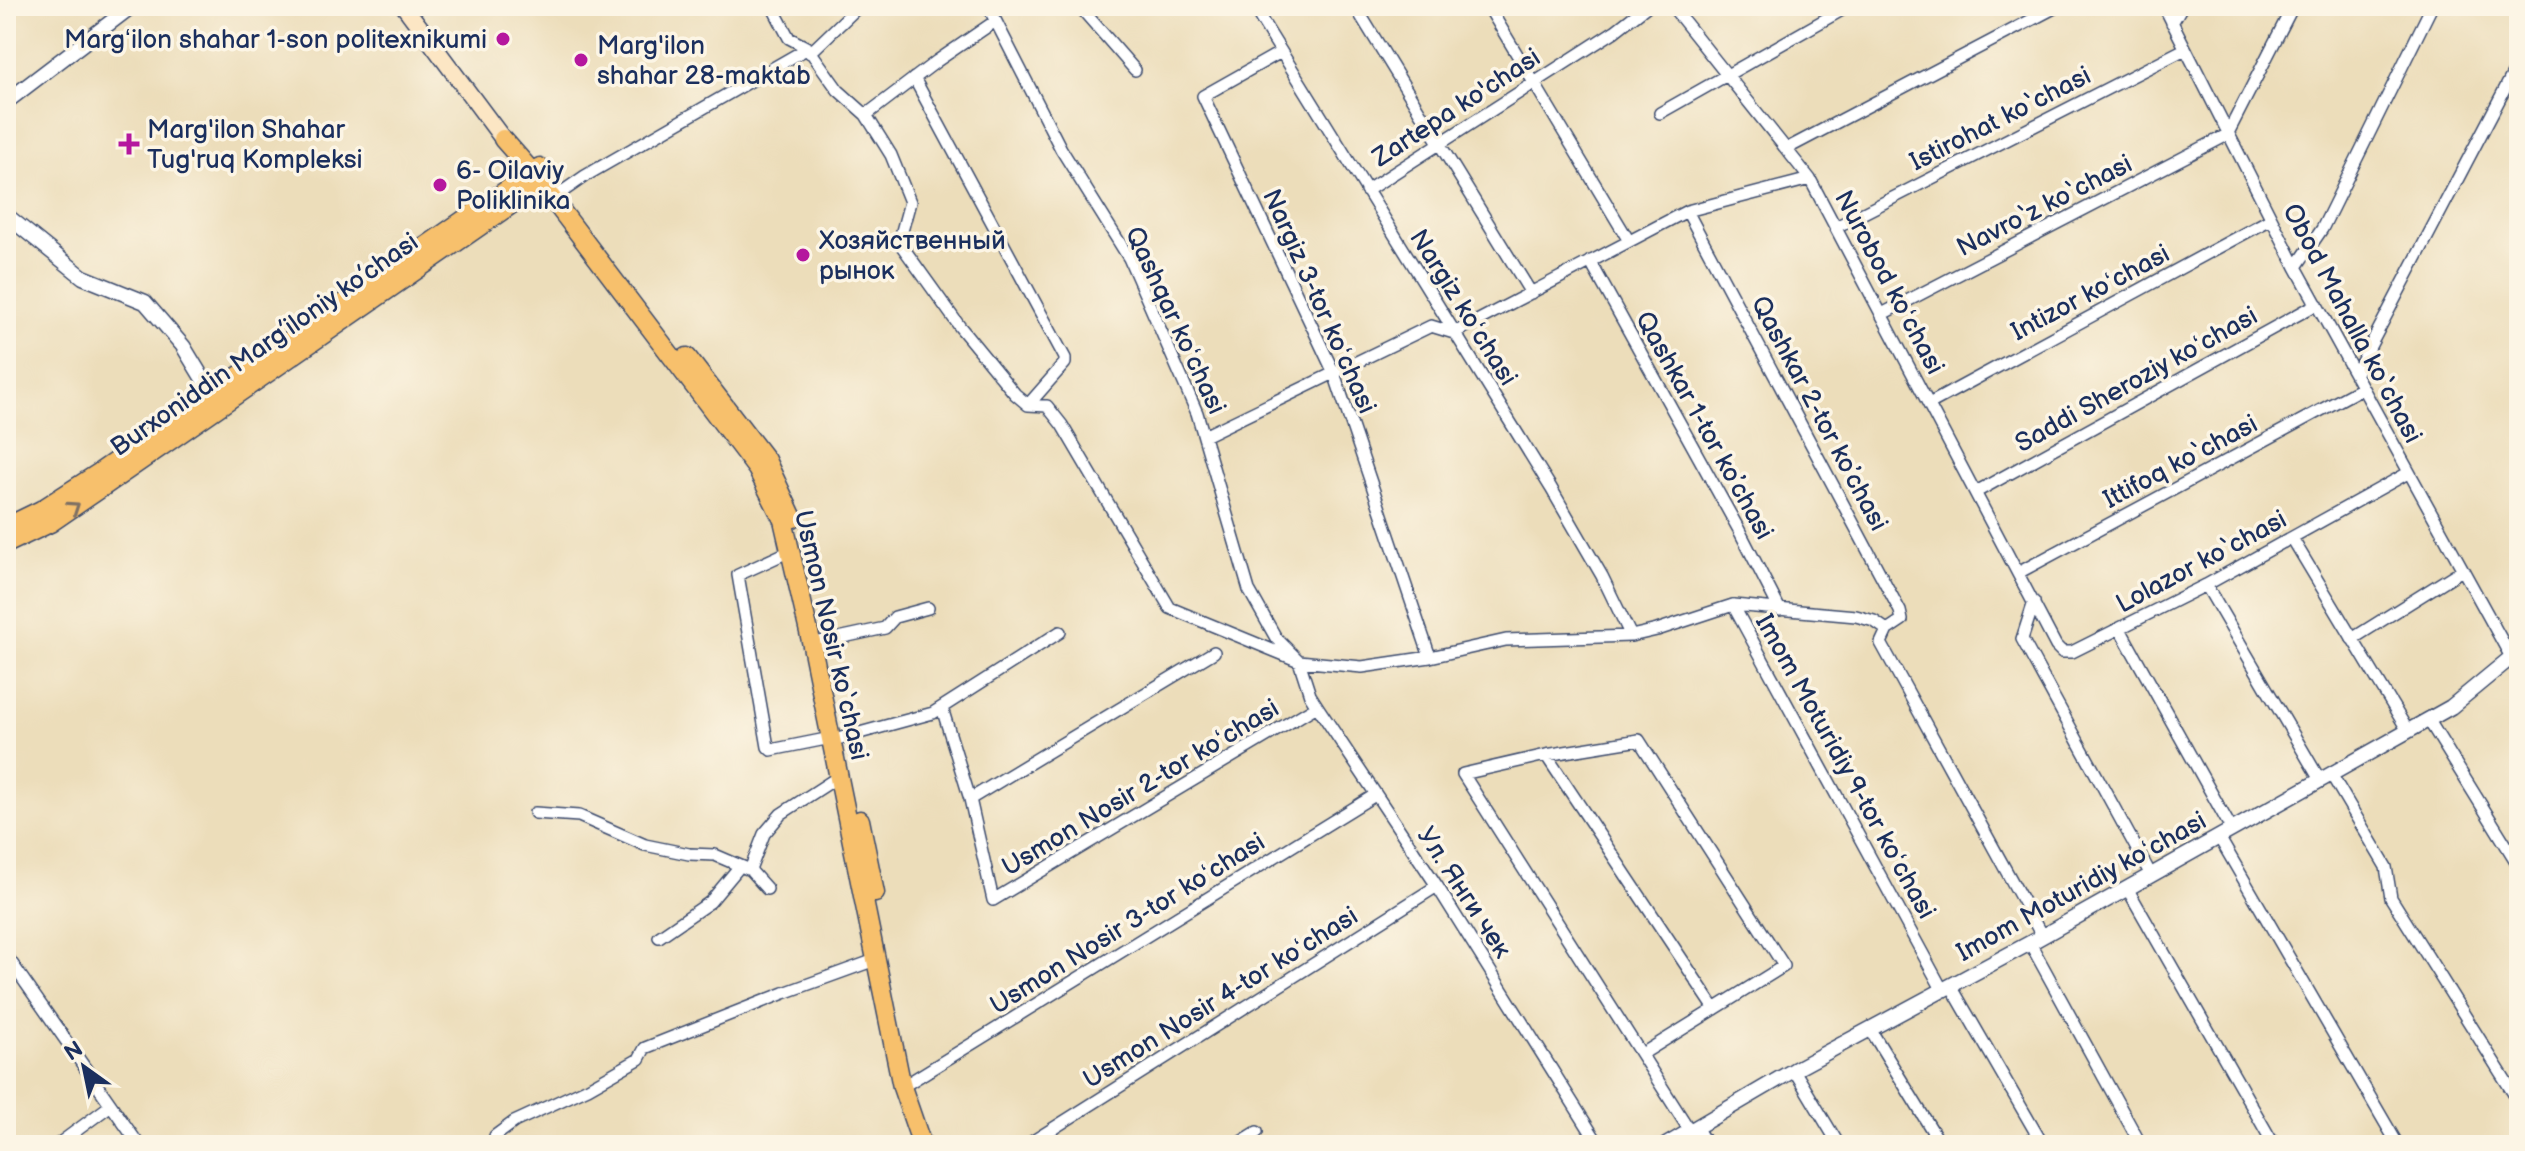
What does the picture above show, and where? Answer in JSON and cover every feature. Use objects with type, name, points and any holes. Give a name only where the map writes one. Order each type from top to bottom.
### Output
[{"type":"main road","name":"Usmon Nosir ko‘chasi","points":[[404,6],[503,139],[545,182],[732,413],[771,468],[795,522],[820,642],[827,694]]},
{"type":"main road","name":"Usmon Nosir ko‘chasi","points":[[545,182],[757,469],[783,520],[866,848],[907,1091]]},
{"type":"main road","name":"Burxoniddin Marg’iloniy ko’chasi","points":[[6,527],[41,510],[213,403],[545,182]]},
{"type":"main road","name":"Burxoniddin Marg’iloniy ko’chasi","points":[[6,544],[50,523],[213,403]]},
{"type":"main road","name":"Usmon Nosir ko‘chasi","points":[[836,738],[838,777],[875,960],[922,1145]]},
{"type":"street","points":[[6,102],[132,6]]},
{"type":"street","points":[[772,6],[789,38],[809,50],[838,90],[866,115],[994,22]]},
{"type":"street","points":[[545,182],[809,50],[859,6]]},
{"type":"street","name":"Qashqar koʻchasi","points":[[988,6],[1061,149],[1129,258],[1197,413],[1249,590],[1276,638],[1299,661]]},
{"type":"street","points":[[1079,6],[1135,70]]},
{"type":"street","name":"Nargiz koʻchasi","points":[[1253,6],[1551,488],[1602,576],[1631,636]]},
{"type":"street","points":[[1355,6],[1531,293]]},
{"type":"street","points":[[1488,6],[1629,241]]},
{"type":"street","name":"Zartepa ko'chasi","points":[[1366,191],[1615,31],[1647,6]]},
{"type":"street","name":"Nurobod koʻchasi","points":[[1672,6],[1810,179],[2034,602]]},
{"type":"street","points":[[1660,113],[1849,6]]},
{"type":"street","points":[[1786,149],[2058,6]]},
{"type":"street","name":"Obod Mahalla ko‘chasi","points":[[2164,6],[2296,267],[2462,570],[2515,654]]},
{"type":"street","points":[[2172,23],[2182,6]]},
{"type":"street","points":[[2227,135],[2293,6]]},
{"type":"street","points":[[2296,267],[2322,229],[2432,6]]},
{"type":"street","name":"Istirohat ko‘chasi","points":[[1836,227],[2185,49]]},
{"type":"street","name":"Nargiz 3-tor koʻchasi","points":[[1281,52],[1203,96],[1334,373],[1430,657]]},
{"type":"street","points":[[2356,373],[2519,62]]},
{"type":"street","points":[[914,78],[1065,358],[1065,363],[1028,405]]},
{"type":"street","name":"Imom Moturidiy 9-tor koʻchasi","points":[[866,115],[891,155],[910,202],[899,242],[960,327],[1015,394],[1028,405],[1047,406],[1062,425],[1170,608],[1299,661],[1362,667],[1430,657],[1506,640],[1631,636],[1733,605],[1856,616],[1874,621],[1887,630]]},
{"type":"street","name":"Navro‘z ko‘chasi","points":[[1882,314],[2227,135]]},
{"type":"street","points":[[1204,436],[1431,326],[1454,333],[1687,211],[1810,179]]},
{"type":"street","name":"Qashkar 2-tor koʼchasi","points":[[1687,211],[1900,611],[1902,620],[1887,630]]},
{"type":"street","points":[[6,215],[83,277],[145,302],[183,346],[213,403]]},
{"type":"street","name":"Intizor koʻchasi","points":[[1929,404],[2271,219]]},
{"type":"street","name":"Qashkar 1-tor koʼchasi","points":[[1590,261],[1780,610]]},
{"type":"street","name":"Saddi Sheroziy koʻchasi","points":[[1976,492],[2317,304]]},
{"type":"street","name":"Ittifoq ko‘chasi","points":[[2018,573],[2362,388]]},
{"type":"street","name":"Lolazor ko‘chasi","points":[[2034,602],[2056,646],[2062,652],[2072,652],[2206,585],[2408,473]]},
{"type":"street","points":[[2292,538],[2408,731]]},
{"type":"street","points":[[790,551],[738,575],[771,750],[836,738],[933,713],[1060,632]]},
{"type":"street","points":[[2352,639],[2462,570]]},
{"type":"street","points":[[2206,585],[2386,867],[2391,898],[2519,1102]]},
{"type":"street","points":[[2034,602],[2022,639],[2151,875]]},
{"type":"street","name":"Imom Moturidiy 9-tor koʻchasi","points":[[1733,605],[1947,988],[2043,1145]]},
{"type":"street","points":[[820,642],[885,628],[895,617],[928,608]]},
{"type":"street","points":[[2120,629],[2225,833],[2398,1145]]},
{"type":"street","points":[[1887,630],[1881,643],[2141,1145]]},
{"type":"street","points":[[970,799],[1214,652]]},
{"type":"street","name":"Imom Moturidiy koʻchasi","points":[[1666,1145],[1794,1070],[2451,707],[2515,654]]},
{"type":"street","name":"Ул. Янги чек","points":[[1299,661],[1310,695],[1437,886],[1599,1145]]},
{"type":"street","name":"Usmon Nosir 2-tor koʻchasi","points":[[942,708],[970,799],[991,899],[995,900],[1317,706]]},
{"type":"street","points":[[2428,719],[2519,866]]},
{"type":"street","points":[[1642,1054],[1784,966],[1639,740],[1546,755],[1463,774],[1642,1054],[1707,1145]]},
{"type":"street","points":[[1546,755],[1715,1009]]},
{"type":"street","points":[[659,937],[710,902],[745,868],[764,834],[781,814],[838,777]]},
{"type":"street","name":"Usmon Nosir 3-tor koʻchasi","points":[[907,1091],[1375,795]]},
{"type":"street","points":[[535,813],[579,816],[645,845],[689,854],[715,855],[745,868],[767,889]]},
{"type":"street","name":"Usmon Nosir 4-tor koʻchasi","points":[[1027,1145],[1437,886]]},
{"type":"street","points":[[2127,888],[2274,1145]]},
{"type":"street","points":[[6,955],[139,1145]]},
{"type":"street","points":[[495,1136],[514,1122],[588,1088],[639,1059],[645,1048],[875,960]]},
{"type":"street","points":[[1870,1029],[1941,1145]]},
{"type":"street","points":[[1794,1070],[1839,1145]]},
{"type":"street","points":[[57,1145],[111,1105]]},
{"type":"street","points":[[1236,1145],[1257,1132]]},
{"type":"place","name":"Margʻilon shahar 1-son politexnikumi","points":[[503,39]]},
{"type":"place","name":"Marg'ilon shahar 28-maktab","points":[[581,60]]},
{"type":"place","name":"Marg'ilon Shahar Tug'ruq Kompleksi","points":[[129,144]]},
{"type":"place","name":"6- Oilaviy Poliklinika","points":[[440,185]]},
{"type":"place","name":"Хозяйственный рынок","points":[[803,255]]}]
